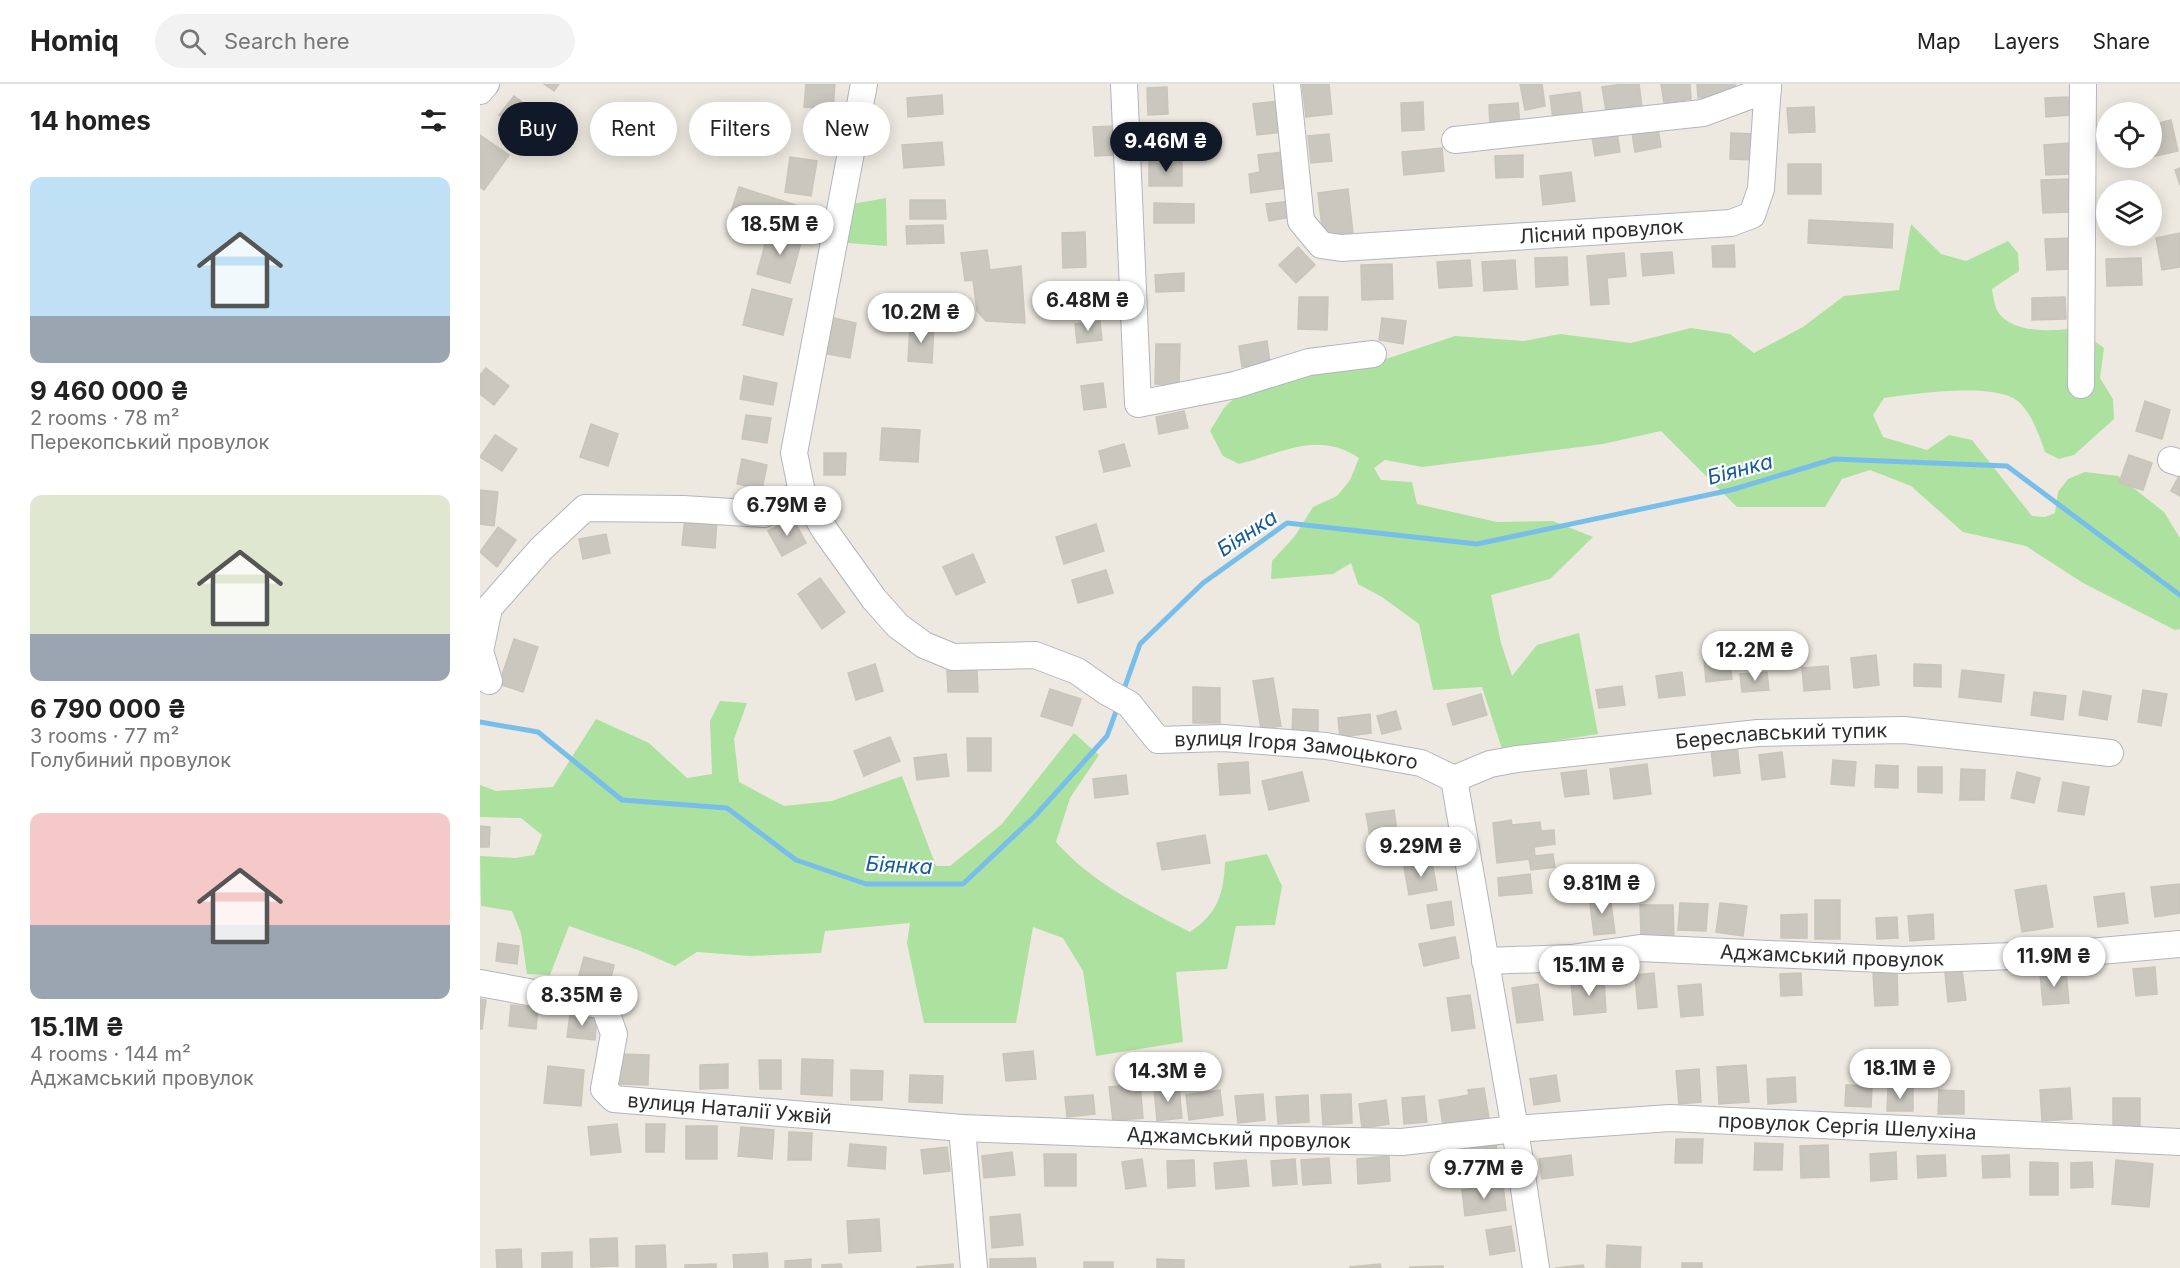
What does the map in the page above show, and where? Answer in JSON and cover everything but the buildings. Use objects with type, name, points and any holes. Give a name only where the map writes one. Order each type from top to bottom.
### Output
[{"type":"street","points":[[480,91],[486,84]]},
{"type":"street","name":"вулиця Ігоря Замоцького","points":[[864,84],[794,453],[802,492],[826,532],[874,599],[898,626],[924,645],[953,657],[1035,655],[1077,671],[1118,698],[1158,740],[1222,738],[1326,746],[1420,763],[1454,779]]},
{"type":"street","points":[[1124,84],[1138,404],[1235,385],[1308,362],[1373,354]]},
{"type":"street","name":"Лісний провулок","points":[[1287,84],[1301,221],[1321,245],[1352,248],[1731,223],[1752,215],[1761,189],[1768,86],[1703,113],[1455,140]]},
{"type":"street","points":[[2081,385],[2083,84]]},
{"type":"street","points":[[489,681],[480,651],[485,607],[541,549],[585,508],[683,509],[764,514],[802,492]]},
{"type":"street","name":"Береславський тупик","points":[[1454,779],[1490,764],[1517,759],[1758,733],[1904,730],[2110,753]]},
{"type":"street","points":[[1454,779],[1515,1129],[1536,1268]]},
{"type":"street","name":"Аджамський провулок","points":[[1485,961],[1571,958],[1640,948],[1902,960],[2066,954],[2180,944]]},
{"type":"street","name":"вулиця Наталії Ужвій","points":[[480,983],[604,1006],[614,1034],[604,1089],[614,1099],[962,1128]]},
{"type":"street","name":"провулок Сергія Шелухіна","points":[[1515,1129],[1670,1118],[2180,1142]]},
{"type":"street","points":[[962,1128],[975,1268]]},
{"type":"street","name":"Аджамський провулок","points":[[962,1128],[1402,1142],[1515,1129]]},
{"type":"green space","points":[[886,198],[887,246],[847,243],[852,204]]},
{"type":"green space","points":[[1911,224],[1941,254],[1966,261],[2008,241],[2018,253],[2019,271],[1992,289],[1996,308],[2002,317],[2021,327],[2044,330],[2077,328],[2104,348],[2100,378],[2113,399],[2114,419],[2074,455],[2059,459],[2045,452],[2029,414],[2020,403],[2009,396],[1994,392],[1934,392],[1884,398],[1873,415],[1883,437],[1927,450],[1949,435],[1972,440],[2032,516],[2045,517],[2055,513],[2058,492],[2068,479],[2085,472],[2118,476],[2164,512],[2180,538],[2180,629],[2175,630],[2083,583],[2026,546],[1963,532],[1911,486],[1870,470],[1842,479],[1825,507],[1737,507],[1661,431],[1603,444],[1422,467],[1385,460],[1374,468],[1381,480],[1412,482],[1417,504],[1497,522],[1553,521],[1593,537],[1550,579],[1491,595],[1501,643],[1512,676],[1537,645],[1579,633],[1598,734],[1502,749],[1482,687],[1433,690],[1419,624],[1382,597],[1358,584],[1351,563],[1333,574],[1271,579],[1272,561],[1295,536],[1313,507],[1337,496],[1350,480],[1359,458],[1344,450],[1314,445],[1300,446],[1239,464],[1223,456],[1210,431],[1224,408],[1245,388],[1303,369],[1389,358],[1455,336],[1524,341],[1560,334],[1631,343],[1691,328],[1730,334],[1754,353],[1803,327],[1844,296],[1899,290]]},
{"type":"green space","points":[[720,701],[747,703],[734,739],[739,782],[784,806],[832,801],[902,776],[936,866],[950,866],[1002,824],[1074,733],[1099,755],[1070,798],[1056,842],[1070,857],[1118,893],[1190,932],[1207,918],[1217,902],[1223,884],[1225,862],[1267,854],[1282,886],[1275,925],[1236,926],[1227,969],[1176,972],[1183,1042],[1096,1056],[1083,971],[1063,938],[1033,927],[1016,1023],[924,1023],[907,943],[910,923],[825,931],[821,953],[749,956],[697,952],[675,966],[638,950],[569,926],[550,975],[527,974],[521,933],[512,911],[481,906],[480,856],[515,858],[534,855],[542,835],[521,818],[480,817],[480,785],[496,791],[553,787],[596,719],[649,743],[687,778],[712,774],[710,721]]},
{"type":"waterway","name":"Біянка","points":[[1123,692],[1140,644],[1203,583],[1287,523],[1477,544],[1731,490],[1834,459],[2007,466],[2180,595]]},
{"type":"waterway","name":"Біянка","points":[[480,722],[538,732],[622,800],[727,808],[796,860],[866,884],[963,884],[1035,816],[1107,736],[1118,706]]}]
